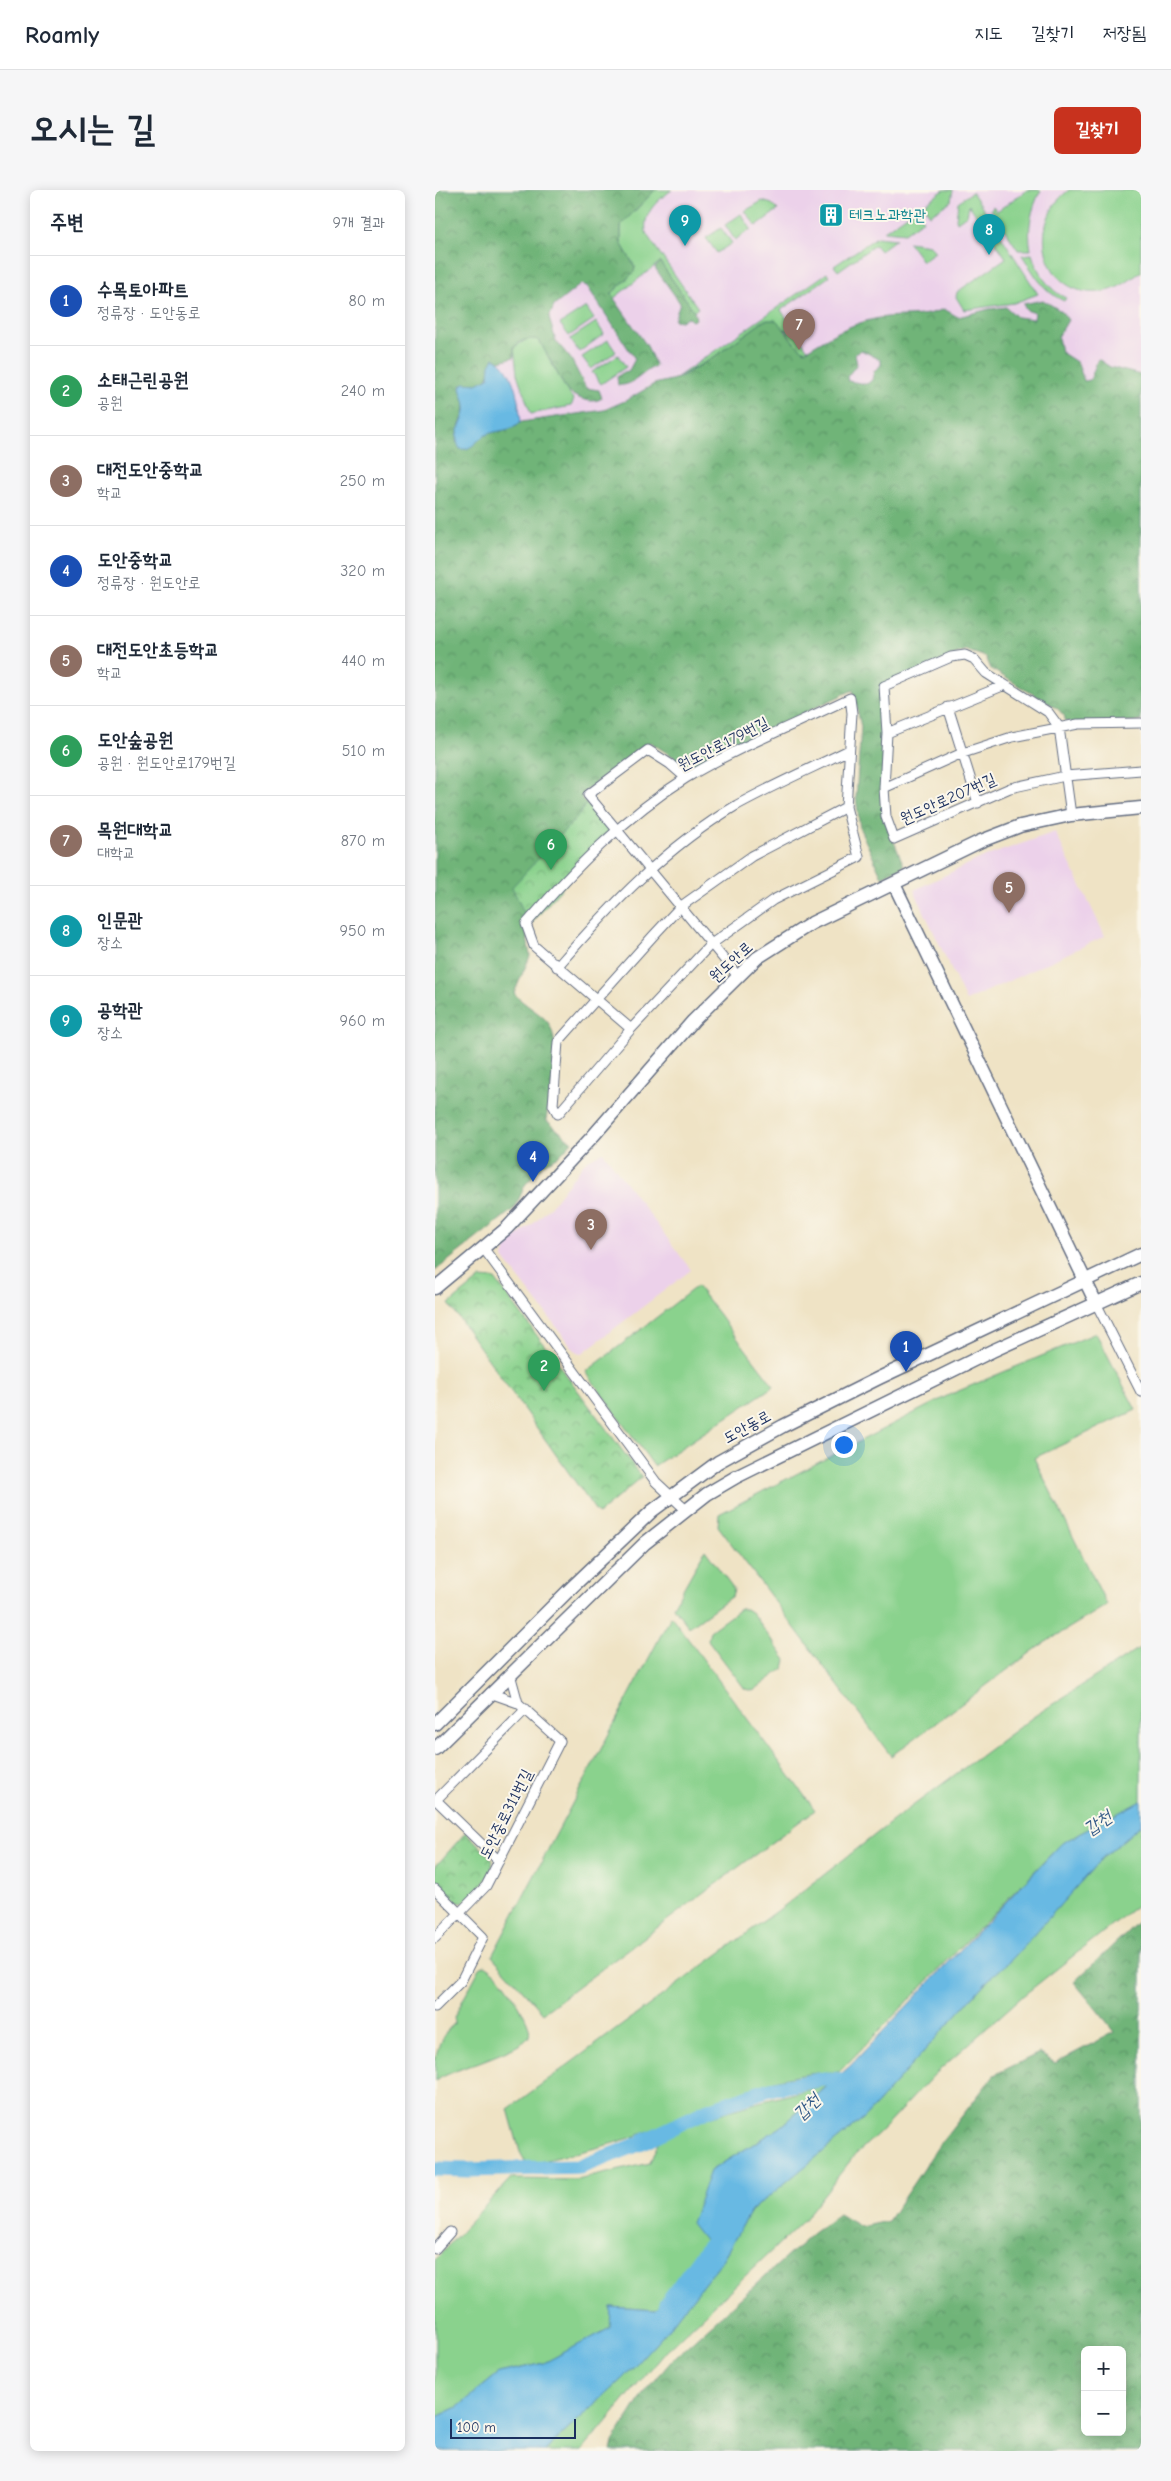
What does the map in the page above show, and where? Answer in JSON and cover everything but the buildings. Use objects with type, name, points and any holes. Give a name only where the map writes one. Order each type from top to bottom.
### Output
[{"type":"main road","name":"원도안로","points":[[435,1288],[483,1248],[542,1192],[693,1021],[737,975],[757,958],[798,931],[1004,832],[1028,824],[1071,815],[1141,808]]},
{"type":"main road","points":[[894,884],[1096,1303]]},
{"type":"main road","name":"도안동로","points":[[435,1724],[568,1591],[670,1496],[718,1462],[783,1426],[1141,1254]]},
{"type":"main road","points":[[435,1749],[645,1543],[707,1494],[735,1478],[1141,1283]]},
{"type":"street","name":"원도안로207번길","points":[[1059,727],[1048,712],[986,673],[974,659],[965,655],[940,661],[884,686],[887,733],[884,788],[886,817],[894,839],[1010,788],[1065,776],[1141,770]]},
{"type":"street","points":[[887,733],[1005,685]]},
{"type":"street","name":"원도안로179번길","points":[[631,1029],[534,946],[527,924],[575,870],[617,831],[649,804],[686,778],[850,698],[852,713],[849,750]]},
{"type":"street","points":[[948,708],[978,803]]},
{"type":"street","name":"원도안로207번길","points":[[884,788],[961,754],[1012,737],[1078,724],[1141,723]]},
{"type":"street","points":[[1059,727],[1071,815]]},
{"type":"street","points":[[686,778],[670,764],[648,750],[588,795],[710,945],[737,975]]},
{"type":"street","points":[[557,967],[649,869],[679,844],[736,806],[849,750],[846,807],[859,856],[773,900],[710,945],[631,1029],[558,1114],[553,1105],[558,1042],[680,907],[752,856],[846,807]]},
{"type":"street","points":[[483,1248],[656,1482],[686,1510]]},
{"type":"street","points":[[1096,1303],[1141,1392]]},
{"type":"street","points":[[510,1674],[518,1702]]},
{"type":"street","points":[[490,1693],[518,1702]]},
{"type":"street","name":"도안중로311번길","points":[[435,1938],[486,1886],[560,1741],[518,1702]]},
{"type":"street","points":[[499,1861],[436,1801],[526,1709]]},
{"type":"street","points":[[435,1889],[483,1937],[461,1981],[435,2007]]},
{"type":"street","points":[[435,2249],[450,2232]]},
{"type":"shaded area","points":[[623,190],[1141,190],[1141,411],[435,468],[435,388]]},
{"type":"shaded area","points":[[1055,832],[1105,936],[966,1001],[914,890],[981,858]]},
{"type":"shaded area","points":[[603,1152],[691,1270],[581,1354],[577,1353],[503,1258],[507,1243],[534,1223],[550,1207],[585,1162]]},
{"type":"green space","points":[[435,190],[655,190],[621,225],[621,243],[635,267],[634,272],[611,294],[647,346],[656,366],[628,384],[618,385],[617,377],[622,373],[628,372],[635,359],[587,286],[581,284],[554,306],[549,318],[556,341],[571,359],[586,388],[599,390],[602,398],[589,401],[567,391],[539,340],[529,339],[523,341],[514,347],[514,357],[500,361],[494,358],[488,376],[483,383],[479,385],[461,385],[465,408],[456,442],[465,449],[485,434],[517,426],[521,422],[604,410],[627,400],[654,384],[679,378],[711,359],[765,320],[776,320],[796,344],[805,351],[858,323],[879,318],[928,314],[944,309],[958,317],[989,309],[1006,307],[1017,317],[1034,319],[1035,313],[1026,310],[1023,304],[1043,300],[1061,311],[1068,320],[1058,337],[1061,352],[1078,363],[1084,381],[1090,380],[1098,359],[1110,367],[1141,375],[1141,721],[1071,724],[1064,720],[1065,717],[1058,709],[991,669],[986,657],[965,650],[883,687],[884,817],[904,866],[882,877],[860,829],[856,797],[861,727],[853,690],[718,753],[690,770],[682,769],[675,758],[650,742],[587,789],[581,798],[612,829],[611,834],[525,924],[530,956],[514,993],[522,1002],[546,1020],[553,1033],[555,1045],[554,1071],[546,1120],[572,1142],[559,1156],[544,1164],[525,1185],[515,1208],[435,1271]],"holes":[[[861,350],[881,360],[881,365],[874,371],[872,380],[867,384],[848,381],[847,377],[857,364],[855,354]]]},
{"type":"green space","points":[[655,190],[672,190],[651,209],[646,221],[647,235],[698,308],[694,311],[660,262],[613,299],[611,294],[634,272],[635,267],[621,243],[621,225]]},
{"type":"green space","points":[[944,190],[953,190],[951,201],[930,215],[923,205]]},
{"type":"green space","points":[[1027,190],[1041,190],[1031,219],[1029,234],[1031,250],[1018,250],[991,209],[993,206],[997,211]]},
{"type":"green space","points":[[1069,190],[1141,190],[1141,272],[1117,288],[1100,292],[1080,291],[1065,283],[1054,271],[1047,255],[1044,238],[1047,220],[1055,204]]},
{"type":"green space","points":[[972,192],[993,222],[986,229],[969,205],[967,215],[957,222],[958,202]]},
{"type":"green space","points":[[762,201],[772,204],[778,210],[756,226],[745,211]]},
{"type":"green space","points":[[916,209],[923,220],[905,233],[884,231]]},
{"type":"green space","points":[[741,214],[751,229],[735,240],[725,225]]},
{"type":"green space","points":[[721,228],[732,243],[717,253],[706,238]]},
{"type":"green space","points":[[996,228],[1038,294],[1014,303],[964,310],[956,297],[957,292],[1006,258],[988,232]]},
{"type":"green space","points":[[877,237],[896,239],[880,251],[875,245],[838,271],[834,266]]},
{"type":"green space","points":[[908,242],[930,245],[935,252],[922,261]]},
{"type":"green space","points":[[1032,254],[1045,280],[1054,291],[1066,298],[1064,301],[1044,287],[1022,255]]},
{"type":"green space","points":[[660,262],[694,311],[696,319],[692,321],[687,317],[681,321],[674,320],[680,303],[655,268]]},
{"type":"green space","points":[[827,273],[830,276],[781,310],[808,350],[805,351],[793,344],[787,330],[765,320],[711,359],[673,380]]},
{"type":"green space","points":[[586,307],[594,319],[569,336],[560,324]]},
{"type":"green space","points":[[596,322],[604,334],[579,352],[570,339]]},
{"type":"green space","points":[[529,338],[539,340],[567,391],[574,400],[571,406],[531,414],[517,374],[514,347]]},
{"type":"green space","points":[[608,340],[616,352],[591,369],[582,357]]},
{"type":"green space","points":[[618,355],[626,367],[601,384],[592,372]]},
{"type":"green space","points":[[586,804],[611,829],[609,834],[530,925],[512,887],[578,816]]},
{"type":"green space","points":[[481,1278],[495,1279],[642,1477],[598,1514],[449,1304]]},
{"type":"green space","points":[[697,1286],[774,1386],[654,1466],[586,1372]]},
{"type":"green space","points":[[1096,1333],[1136,1410],[1034,1458],[1107,1605],[1041,1645],[891,1756],[718,1526],[719,1514],[949,1395]]},
{"type":"green space","points":[[705,1550],[734,1589],[732,1596],[689,1627],[673,1607]]},
{"type":"green space","points":[[740,1609],[746,1609],[752,1613],[786,1660],[784,1668],[753,1691],[745,1689],[708,1640],[710,1631]]},
{"type":"green space","points":[[671,1616],[815,1810],[543,2013],[492,1956]]},
{"type":"green space","points":[[1141,1647],[1141,1801],[1062,1843],[839,2072],[811,2074],[758,2086],[630,2138],[527,2165],[520,2152],[508,2109],[788,1903],[899,1816],[1033,1717]]},
{"type":"green space","points":[[1141,1825],[1141,1902],[1024,1995],[934,2075],[883,2129],[854,2156],[802,2222],[665,2352],[582,2451],[545,2451],[624,2377],[669,2328],[721,2262],[751,2211],[865,2117],[986,1982],[1013,1958],[1101,1859]]},
{"type":"green space","points":[[466,1832],[492,1859],[492,1865],[491,1871],[483,1883],[463,1903],[457,1902],[435,1880],[435,1867]]},
{"type":"green space","points":[[1141,1919],[1141,2451],[611,2451],[613,2442],[640,2398],[674,2358],[812,2234],[839,2214],[861,2227],[888,2221],[937,2148],[994,2075],[1039,2053],[1055,2063],[1115,2032],[1074,1982]]},
{"type":"green space","points":[[485,1965],[501,1978],[513,1995],[527,2021],[529,2036],[515,2047],[435,2081],[436,2056],[440,2042],[455,2023],[454,2017],[480,1968]]},
{"type":"green space","points":[[828,2085],[781,2127],[710,2171],[713,2251],[656,2310],[611,2307],[611,2328],[544,2363],[499,2373],[458,2407],[435,2418],[435,2260],[510,2179],[577,2180],[650,2163],[658,2142],[692,2122],[759,2102]]},
{"type":"water","points":[[494,358],[501,363],[511,377],[517,395],[521,422],[510,429],[484,436],[468,448],[460,449],[457,434],[465,408],[460,388],[464,383],[477,384],[489,378],[490,365]]},
{"type":"water","name":"갑천","points":[[1141,1801],[1141,1825],[1101,1859],[1013,1958],[986,1982],[865,2117],[751,2211],[721,2262],[669,2328],[624,2377],[545,2451],[435,2451],[435,2418],[458,2407],[499,2373],[544,2363],[610,2328],[611,2307],[656,2310],[713,2251],[691,2223],[710,2171],[781,2127],[850,2066],[1062,1843]]},
{"type":"waterway","points":[[435,2169],[580,2167],[634,2146],[708,2110],[770,2089],[824,2079],[843,2080],[853,2085]]},
{"type":"waterway","name":"갑천","points":[[666,2304],[721,2229]]},
{"type":"place","name":"테크노과학관","points":[[831,215]]},
{"type":"place","name":"공학관","points":[[685,246]]},
{"type":"place","name":"인문관","points":[[989,255]]},
{"type":"place","name":"목원대학교","points":[[799,350]]},
{"type":"place","name":"도안숲공원","points":[[551,870]]},
{"type":"place","name":"대전도안초등학교","points":[[1009,913]]},
{"type":"place","name":"도안중학교","points":[[533,1182]]},
{"type":"place","name":"대전도안중학교","points":[[591,1250]]},
{"type":"place","name":"수목토아파트","points":[[906,1372]]},
{"type":"place","name":"소태근린공원","points":[[544,1391]]}]
